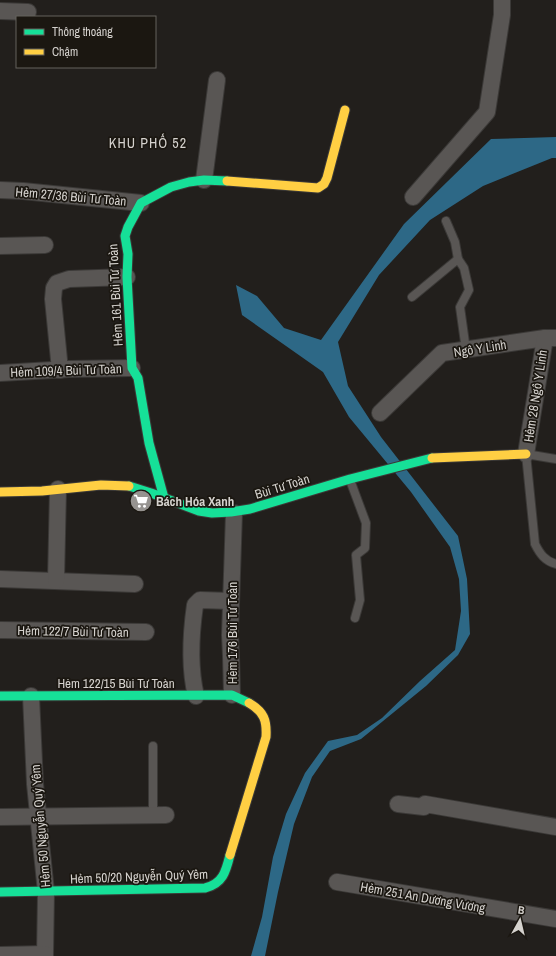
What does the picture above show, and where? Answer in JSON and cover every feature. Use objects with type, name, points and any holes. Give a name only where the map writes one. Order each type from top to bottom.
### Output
[{"type":"street","points":[[413,198],[487,112],[502,15],[502,0]]},
{"type":"street","points":[[0,11],[28,12]]},
{"type":"street","points":[[204,180],[217,80]]},
{"type":"street","name":"Hẻm 161 Bùi Tư Toàn","points":[[164,498],[149,443],[138,378],[132,368],[127,277],[128,254],[125,236],[130,222],[141,203],[171,187],[189,182],[204,180],[250,182],[318,188],[324,184],[327,178],[345,110]]},
{"type":"street","name":"Hẻm 27/36 Bùi Tư Toàn","points":[[0,190],[141,203]]},
{"type":"street","points":[[0,246],[45,245]]},
{"type":"street","points":[[60,370],[53,299],[54,288],[57,283],[69,279],[127,277]]},
{"type":"street","name":"Ngô Y Linh","points":[[380,413],[442,353],[551,338]]},
{"type":"street","name":"Hẻm 28 Ngô Y Linh","points":[[526,454],[551,338]]},
{"type":"street","name":"Hẻm 109/4 Bùi Tư Toàn","points":[[0,373],[132,368]]},
{"type":"street","name":"Bùi Tư Toàn","points":[[0,492],[120,484],[147,490],[199,511],[217,513],[234,512],[250,509],[354,478],[429,458],[526,454]]},
{"type":"street","points":[[56,581],[58,489]]},
{"type":"street","name":"Hẻm 176 Bùi Tư Toàn","points":[[234,512],[230,601],[232,695],[260,711],[266,722],[266,737],[245,803]]},
{"type":"street","points":[[0,579],[135,584]]},
{"type":"street","points":[[196,696],[193,683],[191,658],[195,605],[200,600],[230,601]]},
{"type":"street","name":"Hẻm 122/7 Bùi Tư Toàn","points":[[0,630],[146,632]]},
{"type":"street","name":"Hẻm 122/15 Bùi Tư Toàn","points":[[0,696],[232,695]]},
{"type":"street","name":"Hẻm 50 Nguyễn Quý Yêm","points":[[31,696],[35,784],[46,892],[45,955]]},
{"type":"street","name":"Hẻm 50/20 Nguyễn Quý Yêm","points":[[0,892],[205,889],[215,886],[224,876],[245,803]]},
{"type":"street","points":[[398,804],[424,807],[425,804],[556,827]]},
{"type":"street","points":[[0,817],[160,815]]},
{"type":"street","name":"Hẻm 251 An Dương Vương","points":[[336,882],[556,919]]},
{"type":"street","points":[[0,955],[45,955]]},
{"type":"lane","points":[[446,221],[455,242],[458,259],[464,268],[469,290],[460,307],[466,350]]},
{"type":"lane","points":[[412,297],[458,259]]},
{"type":"lane","points":[[556,459],[526,454],[535,544],[540,554],[549,562],[556,564]]},
{"type":"lane","points":[[354,478],[366,523],[365,548],[356,555],[360,600],[354,618]]},
{"type":"lane","points":[[153,746],[160,815]]},
{"type":"water","points":[[556,137],[556,158],[552,158],[483,186],[430,220],[379,275],[338,342],[348,386],[381,437],[458,536],[467,579],[470,634],[458,655],[426,686],[361,739],[330,751],[312,777],[294,824],[265,956],[251,956],[262,917],[273,857],[286,814],[305,773],[328,741],[357,735],[382,718],[455,650],[461,611],[459,579],[450,547],[411,492],[349,417],[323,372],[242,315],[236,285],[257,296],[284,328],[321,340],[404,224],[491,139]]},
{"type":"traffic: fast","points":[[164,498],[149,443],[138,378],[132,368],[127,277],[128,254],[125,236],[128,227],[141,203],[171,187],[189,182],[204,180],[227,181]]},
{"type":"traffic: fast","points":[[129,486],[199,511],[212,513],[231,512],[250,509],[350,479],[432,458]]},
{"type":"traffic: fast","points":[[0,696],[232,695],[249,703]]},
{"type":"traffic: fast","points":[[0,892],[205,888],[220,880],[223,876],[230,855]]},
{"type":"traffic: slow","points":[[227,181],[318,188],[324,184],[327,178],[345,110]]},
{"type":"traffic: slow","points":[[432,458],[526,454]]},
{"type":"traffic: slow","points":[[0,492],[42,491],[101,485],[129,486]]},
{"type":"traffic: slow","points":[[230,855],[266,737],[264,717],[254,706],[249,703]]},
{"type":"place","name":"Bách Hóa Xanh","points":[[141,501]]},
{"type":"district","name":"KHU PHỐ 52","points":[[148,143]]}]
